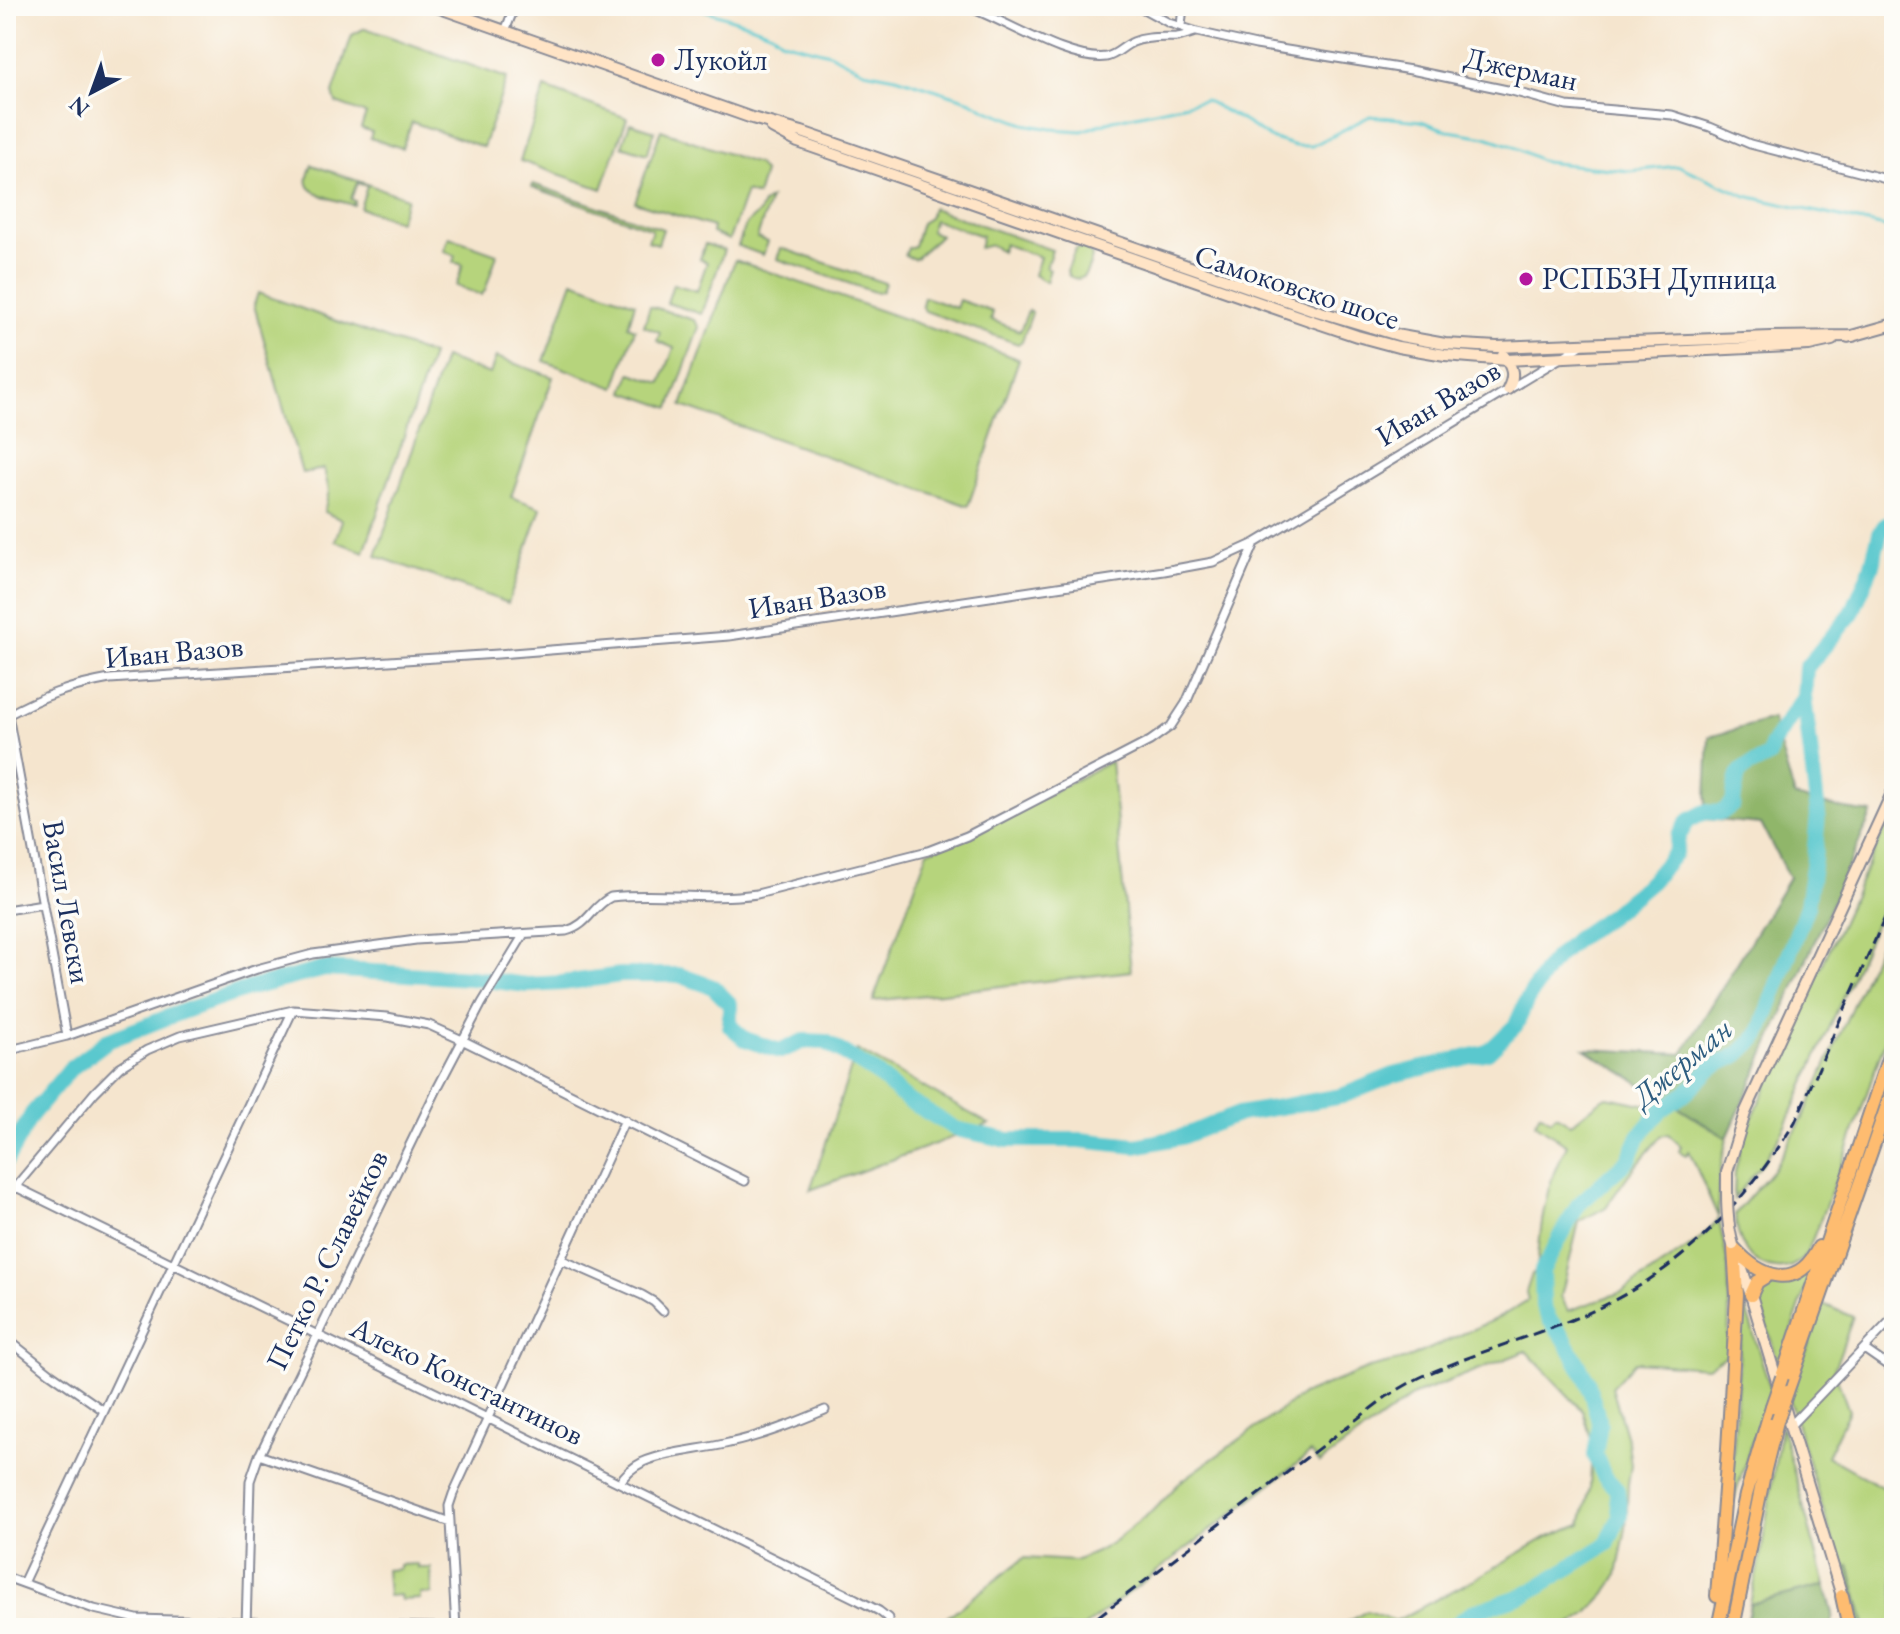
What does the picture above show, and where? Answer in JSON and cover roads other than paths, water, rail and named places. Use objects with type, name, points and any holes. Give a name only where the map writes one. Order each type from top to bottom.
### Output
[{"type":"main road","name":"Самоковско шосе","points":[[434,6],[752,118],[802,132],[1360,325],[1401,336],[1445,344],[1497,347],[1853,336]]},
{"type":"main road","name":"Самоковско шосе","points":[[752,118],[798,142],[1357,336],[1398,347],[1507,360],[1809,345],[1894,324]]},
{"type":"main road","points":[[1497,347],[1513,373],[1508,389]]},
{"type":"main road","points":[[1849,1628],[1751,1295],[1733,1247],[1726,1209],[1727,1172],[1745,1113],[1894,789]]},
{"type":"main road","points":[[1711,1628],[1717,1596],[1772,1406],[1894,1041]]},
{"type":"main road","points":[[1733,1628],[1777,1421],[1894,1086]]},
{"type":"main road","points":[[1733,1247],[1755,1268],[1786,1276],[1814,1256],[1837,1208]]},
{"type":"main road","points":[[1717,1596],[1737,1295],[1733,1247]]},
{"type":"main road","points":[[1751,1295],[1757,1282],[1770,1274]]},
{"type":"main road","points":[[1718,1628],[1749,1483]]},
{"type":"main road","points":[[1841,1628],[1842,1596]]},
{"type":"main road","points":[[1737,1605],[1739,1628]]},
{"type":"street","points":[[505,31],[515,6]]},
{"type":"street","points":[[965,6],[1057,47],[1105,57],[1131,42],[1197,32]]},
{"type":"street","points":[[1181,26],[1183,6]]},
{"type":"street","name":"Джерман","points":[[1141,7],[1197,32],[1256,45],[1411,70],[1567,106],[1672,115],[1750,144],[1894,181]]},
{"type":"street","name":"Иван Вазов","points":[[7,716],[39,699],[74,686],[110,679],[729,636],[1195,566],[1222,559],[1255,543],[1582,345]]},
{"type":"street","points":[[6,1051],[67,1036],[257,969],[313,954],[416,940],[566,931],[576,929],[587,921],[605,899],[611,897],[699,898],[757,894],[928,851],[967,836],[1150,741],[1171,726],[1186,703],[1255,543]]},
{"type":"street","name":"Васил Левски","points":[[7,716],[67,1036]]},
{"type":"street","points":[[6,910],[43,904]]},
{"type":"street","name":"Петко Р. Славейков","points":[[246,1625],[250,1481],[259,1455],[462,1040],[524,934]]},
{"type":"street","points":[[23,1583],[293,1010]]},
{"type":"street","points":[[6,1198],[95,1092],[120,1067],[147,1050],[180,1036],[293,1010],[387,1017],[429,1025],[745,1181]]},
{"type":"street","points":[[456,1628],[449,1506],[625,1120]]},
{"type":"street","name":"Алеко Константинов","points":[[14,1186],[879,1611],[888,1618],[889,1628]]},
{"type":"street","points":[[560,1259],[642,1295],[663,1311]]},
{"type":"street","points":[[1790,1426],[1894,1317]]},
{"type":"street","points":[[6,1338],[103,1410]]},
{"type":"street","points":[[1864,1349],[1894,1370]]},
{"type":"street","points":[[620,1483],[632,1468],[645,1461],[730,1443],[781,1428],[825,1410]]},
{"type":"street","points":[[259,1455],[450,1522]]},
{"type":"street","points":[[6,1577],[137,1623],[468,1628]]},
{"type":"waterway","points":[[663,6],[698,8],[772,33],[782,41],[829,53],[864,71],[896,77],[971,101],[1024,124],[1051,129],[1082,131],[1113,120],[1205,100],[1270,138],[1296,146],[1312,146],[1370,116],[1421,121],[1449,131],[1486,137],[1544,162],[1629,171],[1679,166],[1746,196],[1894,229]]},
{"type":"waterway","name":"Джерман","points":[[1451,1628],[1472,1612],[1525,1595],[1607,1544],[1620,1516],[1617,1490],[1604,1476],[1595,1455],[1600,1424],[1587,1380],[1543,1306],[1542,1271],[1578,1205],[1629,1159],[1639,1136],[1660,1111],[1686,1093],[1712,1067],[1738,1055],[1759,1035],[1807,906],[1814,860],[1818,814],[1804,697],[1806,668],[1852,613],[1871,568],[1880,533],[1886,524],[1894,520]]},
{"type":"waterway","points":[[6,1161],[32,1114],[70,1069],[107,1041],[250,988],[325,969],[471,978],[527,985],[621,975],[679,975],[713,987],[730,1004],[730,1026],[745,1039],[780,1051],[804,1041],[826,1042],[877,1074],[907,1100],[956,1129],[1007,1140],[1080,1140],[1136,1146],[1181,1137],[1239,1114],[1342,1096],[1394,1075],[1488,1052],[1516,1025],[1527,1000],[1550,964],[1576,939],[1611,915],[1651,881],[1675,853],[1678,837],[1688,821],[1705,812],[1721,813],[1733,804],[1740,772],[1769,756],[1771,746],[1804,697]]},
{"type":"railway","points":[[1083,1628],[1386,1397],[1441,1368],[1607,1304],[1671,1264],[1700,1240],[1750,1185],[1795,1122],[1894,897]]},
{"type":"place","name":"Лукойл","points":[[658,60]]},
{"type":"place","name":"РСПБЗН Дупница","points":[[1526,279]]}]
